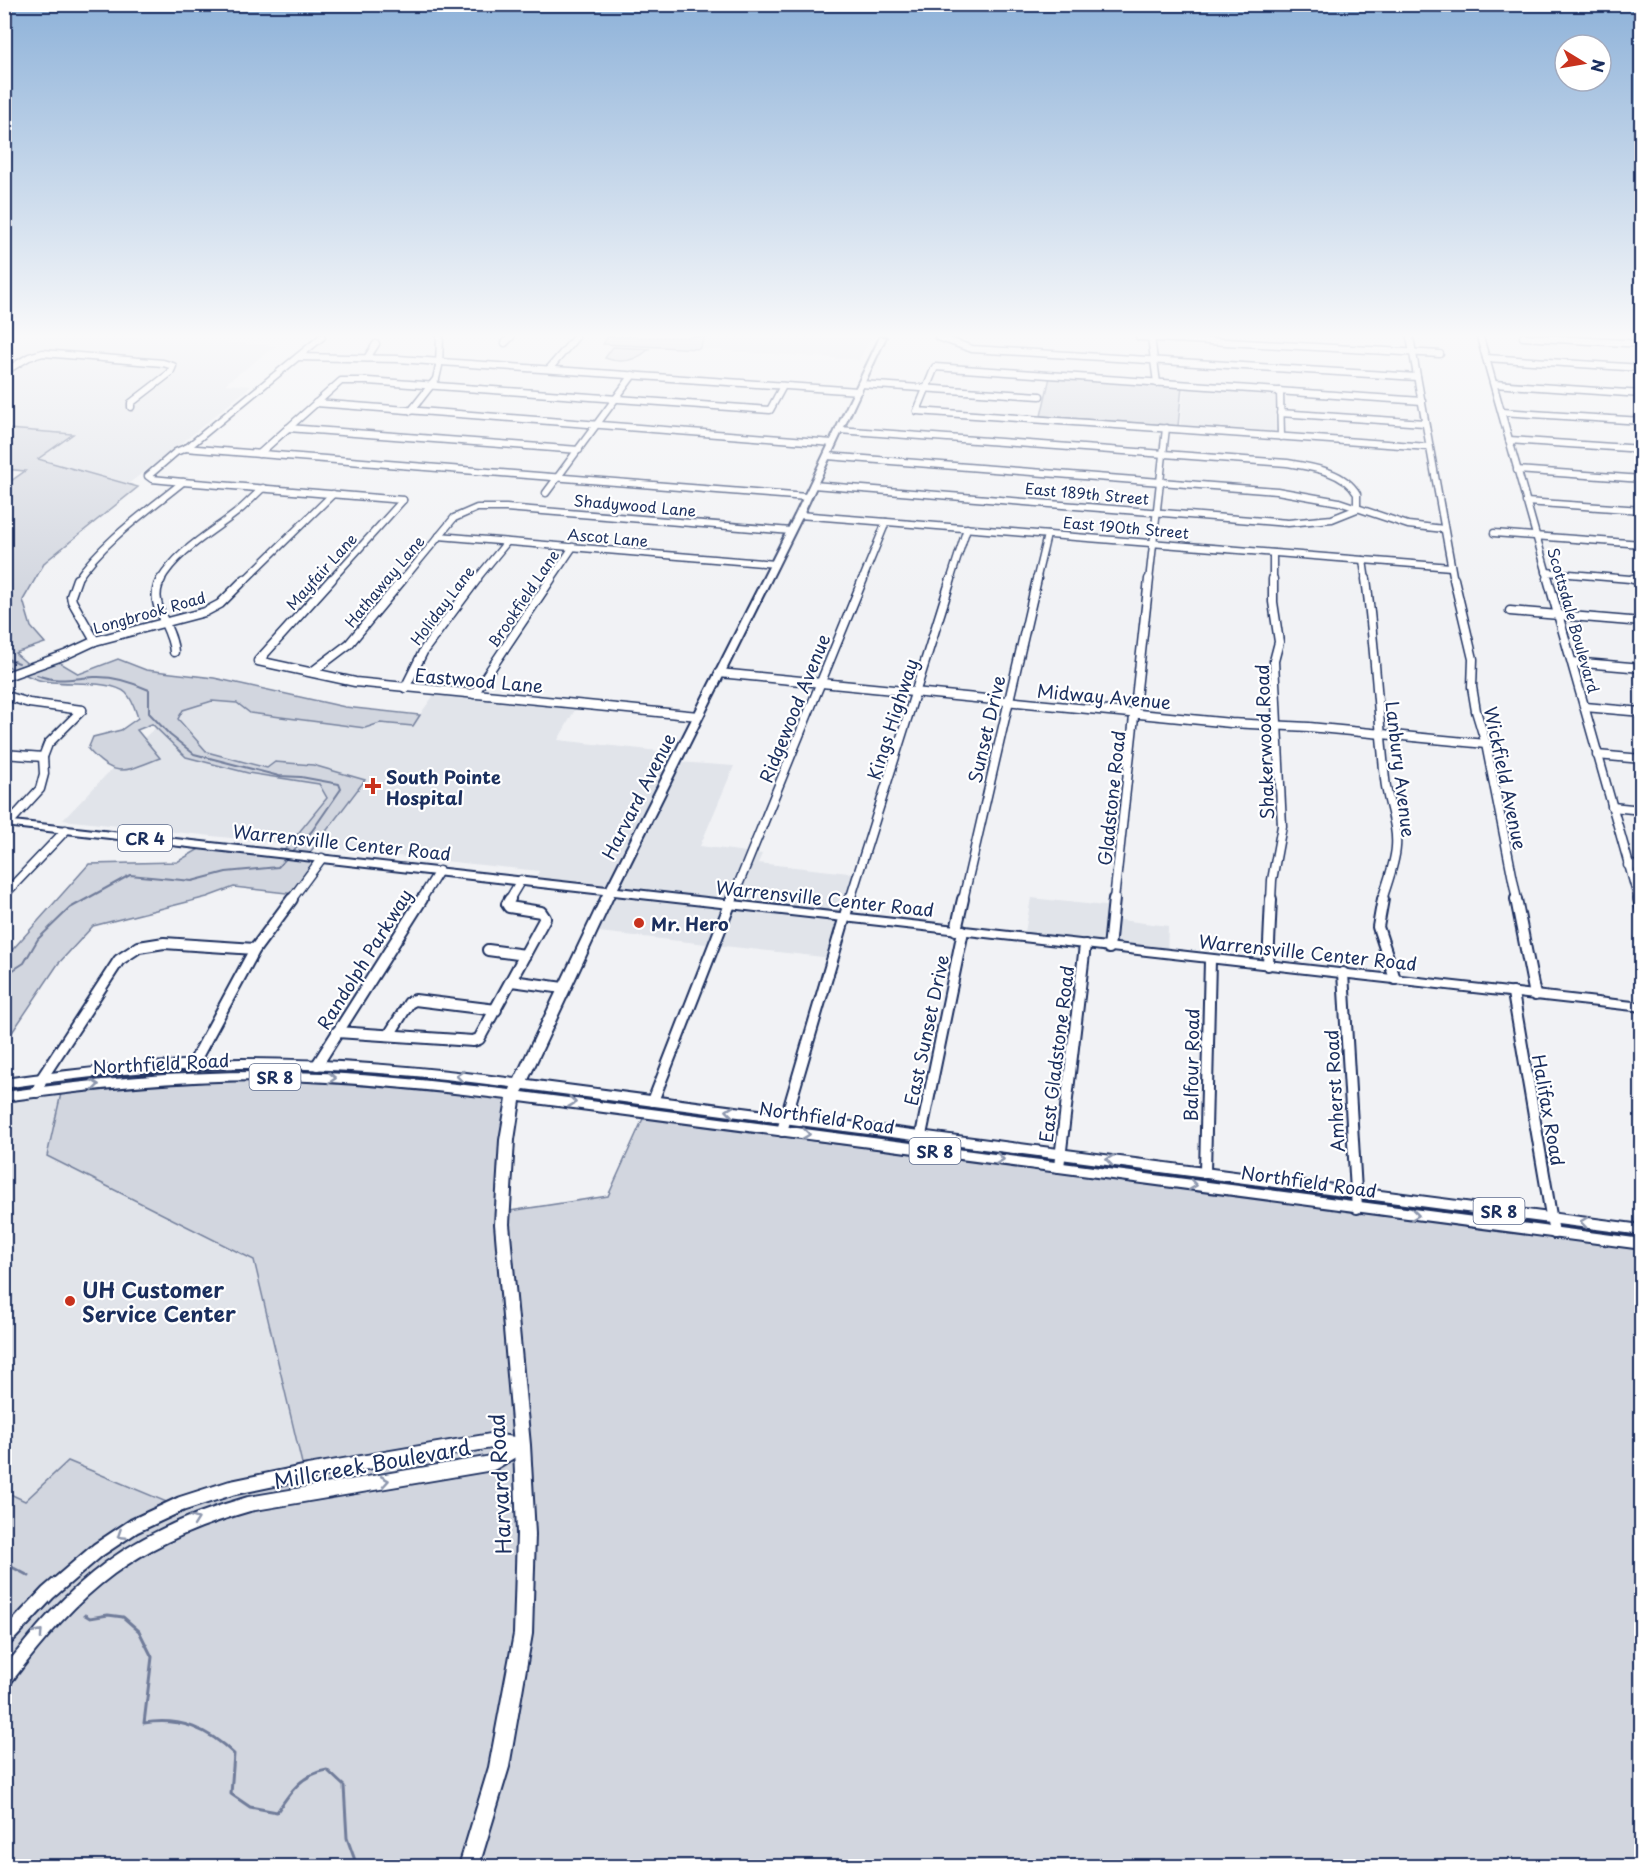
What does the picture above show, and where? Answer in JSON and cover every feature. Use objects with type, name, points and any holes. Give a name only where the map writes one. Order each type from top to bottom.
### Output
[{"type":"main road","name":"Harvard Avenue","points":[[516,1089],[610,891],[775,564],[842,424]]},
{"type":"main road","name":"Warrensville Center Road","points":[[7,823],[1641,1007]]},
{"type":"main road","name":"Northfield Road","points":[[4,1084],[42,1078],[192,1066],[317,1065],[446,1074],[516,1089],[784,1124],[1060,1160],[1205,1172],[1641,1230]]},
{"type":"main road","name":"Northfield Road","points":[[4,1097],[113,1083],[266,1077],[516,1089],[653,1101],[784,1124],[921,1136],[1357,1208],[1641,1244]]},
{"type":"main road","name":"Harvard Road","points":[[469,1866],[499,1767],[523,1634],[526,1534],[522,1445],[502,1224],[507,1140],[516,1089]]},
{"type":"street","points":[[214,424],[148,476],[152,479],[333,494]]},
{"type":"street","points":[[259,454],[292,424]]},
{"type":"street","points":[[546,494],[574,461],[596,424]]},
{"type":"street","points":[[600,424],[833,443]]},
{"type":"street","points":[[1112,424],[1429,447]]},
{"type":"street","points":[[1280,424],[1281,436]]},
{"type":"street","name":"Wickfield Avenue","points":[[1424,424],[1451,567],[1469,636],[1473,659],[1472,687],[1486,744],[1535,995]]},
{"type":"street","name":"Scottsdale Boulevard","points":[[1505,424],[1641,911]]},
{"type":"street","points":[[288,428],[579,450]]},
{"type":"street","name":"Gladstone Road","points":[[1109,948],[1166,428]]},
{"type":"street","points":[[839,430],[1287,463],[1335,476],[1353,488],[1357,494],[1357,509]]},
{"type":"street","points":[[1509,440],[1641,449]]},
{"type":"street","points":[[185,448],[807,497]]},
{"type":"street","points":[[827,456],[1301,494],[1339,502],[1408,525],[1444,529]]},
{"type":"street","points":[[1517,470],[1641,479]]},
{"type":"street","points":[[95,641],[71,597],[78,575],[94,556],[183,482]]},
{"type":"street","name":"East 189th Street","points":[[813,485],[1306,523],[1332,519],[1357,509]]},
{"type":"street","points":[[174,652],[173,633],[156,605],[154,595],[158,582],[196,541],[237,512],[263,488]]},
{"type":"street","name":"Longbrook Road","points":[[4,676],[66,655],[95,641],[205,612],[220,604],[333,494]]},
{"type":"street","name":"Mayfair Lane","points":[[258,660],[403,500],[333,494]]},
{"type":"street","points":[[1526,502],[1641,510]]},
{"type":"street","name":"Shadywood Lane","points":[[477,508],[506,508],[791,531]]},
{"type":"street","name":"Hathaway Lane","points":[[312,672],[349,644],[454,519],[477,508]]},
{"type":"street","name":"East 190th Street","points":[[799,514],[1451,567]]},
{"type":"street","name":"Ridgewood Avenue","points":[[653,1101],[886,522]]},
{"type":"street","name":"Kings Highway","points":[[784,1124],[844,918],[917,693],[967,528]]},
{"type":"street","points":[[1494,533],[1641,544]]},
{"type":"street","name":"Sunset Drive","points":[[959,931],[1007,702],[1047,535]]},
{"type":"street","name":"Ascot Lane","points":[[439,536],[775,564]]},
{"type":"street","name":"Holiday Lane","points":[[405,688],[413,666],[429,642],[507,542]]},
{"type":"street","name":"Brookfield Lane","points":[[474,694],[573,547]]},
{"type":"street","name":"Shakerwood Road","points":[[1268,965],[1272,880],[1282,826],[1275,726],[1274,661],[1279,642],[1273,602],[1273,553]]},
{"type":"street","name":"Lanbury Avenue","points":[[1363,560],[1375,649],[1374,672],[1386,789],[1393,819],[1396,847],[1379,914],[1378,927],[1395,979]]},
{"type":"street","points":[[1546,572],[1641,580]]},
{"type":"street","points":[[1510,611],[1641,622]]},
{"type":"street","name":"Eastwood Lane","points":[[258,660],[339,680],[698,716]]},
{"type":"street","points":[[1572,662],[1641,668]]},
{"type":"street","name":"Midway Avenue","points":[[719,673],[1135,714],[1486,744]]},
{"type":"street","points":[[4,695],[30,703],[82,710],[54,736],[43,757],[44,774],[40,789],[7,823]]},
{"type":"street","points":[[1585,707],[1641,712]]},
{"type":"street","points":[[4,754],[43,757]]},
{"type":"street","points":[[1597,755],[1641,759]]},
{"type":"street","points":[[1612,807],[1641,810]]},
{"type":"street","points":[[4,895],[66,830]]},
{"type":"street","points":[[192,1066],[255,949],[322,858]]},
{"type":"street","points":[[1628,865],[1641,866]]},
{"type":"street","name":"Randolph Parkway","points":[[317,1065],[439,871]]},
{"type":"street","points":[[337,1032],[473,1041],[482,1036],[545,915],[541,912],[508,907],[507,904],[520,880]]},
{"type":"street","name":"East Sunset Drive","points":[[921,1136],[959,931]]},
{"type":"street","points":[[37,1092],[42,1078],[119,960],[140,947],[164,943],[255,949]]},
{"type":"street","name":"East Gladstone Road","points":[[1060,1160],[1085,945]]},
{"type":"street","points":[[488,950],[525,955]]},
{"type":"street","name":"Balfour Road","points":[[1205,1172],[1210,960]]},
{"type":"street","name":"Amherst Road","points":[[1343,973],[1357,1208]]},
{"type":"street","points":[[512,981],[563,988]]},
{"type":"street","name":"Halifax Road","points":[[1513,993],[1554,1233]]},
{"type":"street","points":[[389,1035],[409,1003],[415,1000],[496,1010]]},
{"type":"street","name":"Millcreek Boulevard","points":[[4,1640],[29,1610],[60,1580],[135,1526],[176,1506],[249,1482],[491,1441],[522,1445]]},
{"type":"street","name":"Millcreek Boulevard","points":[[4,1680],[32,1641],[65,1604],[100,1573],[140,1546],[180,1525],[233,1507],[492,1463],[522,1445]]},
{"type":"street","points":[[231,1487],[233,1507]]},
{"type":"shaded area","points":[[5,424],[205,424],[128,484],[38,459],[72,434],[8,429],[5,432]]},
{"type":"shaded area","points":[[1180,424],[1275,424],[1275,434],[1180,428]]},
{"type":"shaded area","points":[[8,429],[73,434],[38,459],[138,487],[45,562],[23,600],[31,627],[45,643],[15,653],[31,667],[54,659],[79,674],[118,659],[146,670],[214,678],[345,707],[420,715],[413,726],[380,723],[365,728],[250,713],[237,703],[212,701],[183,710],[178,719],[207,752],[267,768],[275,762],[313,765],[365,780],[308,855],[322,858],[295,894],[234,887],[207,897],[93,926],[58,964],[5,1043],[5,958],[89,864],[177,862],[206,845],[282,853],[327,798],[319,784],[248,773],[186,757],[152,724],[137,730],[160,758],[129,769],[114,769],[97,759],[88,749],[93,737],[121,730],[138,718],[126,693],[97,684],[39,680],[5,665],[4,486],[25,471],[5,469],[5,432]]},
{"type":"shaded area","name":"South Pointe Hospital","points":[[202,687],[416,720],[434,695],[576,708],[558,740],[668,752],[664,761],[734,766],[700,846],[762,854],[758,863],[858,874],[832,958],[590,931],[610,891],[534,881],[539,871],[63,820],[129,751]]},
{"type":"shaded area","points":[[1031,898],[1114,907],[1113,919],[1168,926],[1167,955],[1024,938]]},
{"type":"shaded area","points":[[299,1068],[416,1075],[496,1085],[398,1075],[62,1085],[134,1074],[173,1071]]},
{"type":"shaded area","points":[[266,1077],[514,1095],[503,1212],[608,1196],[646,1112],[798,1129],[796,1125],[800,1124],[1049,1157],[1049,1161],[1044,1161],[812,1131],[809,1140],[1641,1249],[1641,1866],[5,1866],[4,1491],[25,1501],[68,1461],[176,1506],[304,1472],[254,1260],[47,1156],[62,1089]]},
{"type":"shaded area","points":[[62,1089],[48,1156],[254,1260],[304,1473],[176,1506],[25,1501],[5,1491],[5,1097]]},
{"type":"shaded area","points":[[515,1091],[774,1121],[770,1125]]},
{"type":"shaded area","points":[[1077,1160],[1344,1195],[1345,1201],[1076,1166],[1072,1162]]},
{"type":"shaded area","points":[[1374,1199],[1540,1221],[1541,1225],[1376,1205],[1372,1203]]},
{"type":"waterway","points":[[4,658],[19,663]]},
{"type":"waterway","points":[[4,976],[24,963],[38,939],[70,908],[130,875],[192,881],[226,872],[278,867],[312,831],[341,789],[339,784],[301,777],[279,776],[194,754],[170,735],[149,713],[149,690],[136,684],[108,677],[58,679],[37,675]]},
{"type":"waterway","points":[[4,1563],[29,1576]]},
{"type":"waterway","points":[[85,1615],[90,1618],[108,1615],[123,1617],[139,1631],[152,1657],[144,1723],[170,1722],[193,1727],[224,1745],[234,1754],[231,1794],[250,1807],[277,1812],[298,1785],[310,1775],[327,1770],[344,1786],[347,1838],[357,1866]]},
{"type":"place","name":"South Pointe Hospital","points":[[373,786]]},
{"type":"place","name":"Mr. Hero","points":[[639,923]]},
{"type":"place","name":"UH Customer Service Center","points":[[70,1301]]}]
